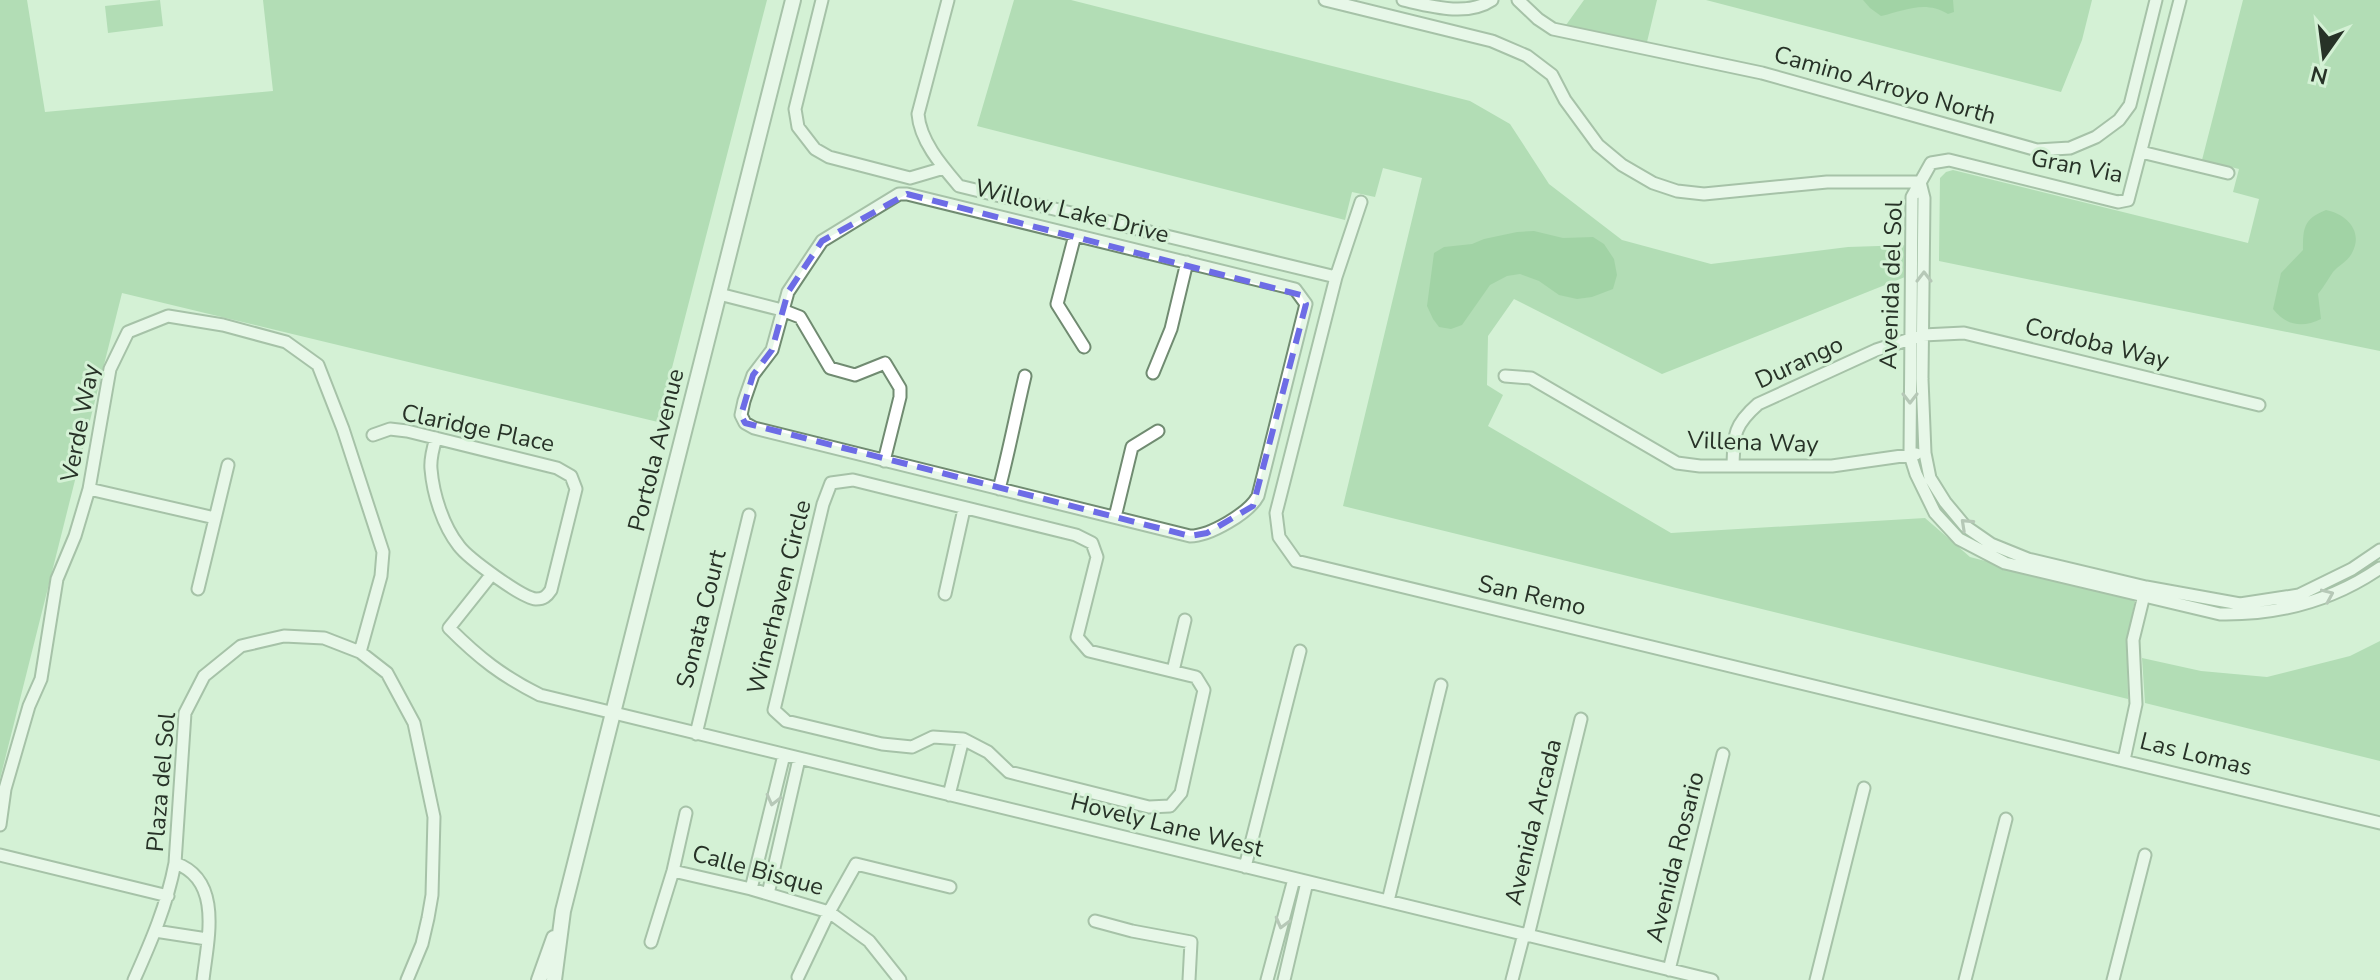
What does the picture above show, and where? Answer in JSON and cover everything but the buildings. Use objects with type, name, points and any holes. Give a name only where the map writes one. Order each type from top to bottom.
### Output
[{"type":"main road","name":"Portola Avenue","points":[[539,980],[563,911],[793,0]]},
{"type":"main road","name":"Portola Avenue","points":[[554,980],[563,911]]},
{"type":"street","points":[[822,0],[795,109],[798,127],[815,149],[829,157],[910,178],[944,168]]},
{"type":"street","points":[[948,0],[918,114],[924,137],[959,186],[1336,277]]},
{"type":"street","points":[[1325,0],[1492,41],[1527,56],[1552,75],[1565,100],[1598,145],[1622,165],[1653,183],[1677,191],[1704,194],[1827,182],[1920,182]]},
{"type":"street","points":[[1403,0],[1445,10],[1485,5],[1492,0]]},
{"type":"street","name":"Camino Arroyo North","points":[[1518,0],[1553,29],[1762,73],[2037,150],[2070,148],[2096,137],[2119,120],[2130,105],[2156,0]]},
{"type":"street","name":"Gran Via","points":[[1920,182],[1931,163],[1949,160],[2118,202],[2128,200],[2180,0]]},
{"type":"street","points":[[2141,152],[2228,173]]},
{"type":"street","name":"Avenida del Sol","points":[[1920,182],[1924,198],[1925,453],[1930,478],[1965,526],[1991,544],[2028,559],[2220,614],[2250,615],[2307,604],[2380,568]]},
{"type":"street","name":"Avenida del Sol","points":[[1920,182],[1912,197],[1910,455],[1935,513],[1959,539],[2005,563],[2144,592],[2240,604],[2299,595],[2352,569],[2380,550]]},
{"type":"street","name":"Willow Lake Drive","points":[[899,194],[1187,262],[1295,289],[1306,304],[1258,496],[1253,506],[1207,533],[1198,536],[884,461],[754,428],[745,423],[741,415],[753,375],[772,350],[788,292],[822,241],[899,194]]},
{"type":"street","name":"San Remo","points":[[1361,202],[1336,277],[1276,513],[1279,537],[1296,561],[2124,760]]},
{"type":"street","points":[[1075,235],[1057,304],[1084,347]]},
{"type":"street","points":[[1153,373],[1171,329],[1187,262]]},
{"type":"street","points":[[719,294],[800,317],[830,368],[855,375],[885,363],[900,388],[900,397],[884,461]]},
{"type":"street","name":"Verde Way","points":[[0,825],[5,789],[29,706],[41,679],[57,579],[75,536],[89,489],[110,369],[128,332],[168,316],[223,325],[286,342],[318,365],[343,429],[383,552],[381,576],[360,652]]},
{"type":"street","name":"Cordoba Way","points":[[1923,335],[1964,333],[2259,405]]},
{"type":"street","name":"Durango","points":[[1733,465],[1734,437],[1738,427],[1743,417],[1758,404],[1876,350],[1923,335]]},
{"type":"street","points":[[999,489],[1025,376]]},
{"type":"street","name":"Villena Way","points":[[1505,376],[1531,378],[1677,463],[1700,466],[1832,466],[1925,453]]},
{"type":"street","name":"Claridge Place","points":[[373,435],[390,429],[436,438],[557,468],[571,476],[576,489],[551,590],[542,599],[528,597],[492,574]]},
{"type":"street","points":[[1115,517],[1132,447],[1158,431]]},
{"type":"street","points":[[436,438],[431,468],[438,503],[458,545],[492,574]]},
{"type":"street","points":[[198,589],[228,465]]},
{"type":"street","name":"Winerhaven Circle","points":[[963,739],[933,737],[912,747],[882,744],[786,721],[774,710],[823,504],[831,483],[853,480],[964,509]]},
{"type":"street","points":[[89,489],[215,518]]},
{"type":"street","points":[[945,594],[964,509],[1076,535],[1092,543],[1097,557],[1077,637],[1089,651],[1196,677],[1204,690],[1181,793],[1170,806],[1149,807],[1009,772],[988,752],[963,739],[949,795]]},
{"type":"street","name":"Sonata Court","points":[[696,734],[749,515]]},
{"type":"street","name":"Hovely Lane West","points":[[492,574],[449,628],[505,677],[540,695],[1712,980]]},
{"type":"street","name":"Las Lomas","points":[[2144,592],[2133,640],[2136,704],[2124,760],[2380,823]]},
{"type":"street","points":[[1173,671],[1185,620]]},
{"type":"street","name":"Plaza del Sol","points":[[134,980],[168,896],[175,863],[185,713],[204,676],[241,646],[284,636],[324,638],[360,652],[387,673],[414,723],[434,817],[432,895],[422,944],[407,980]]},
{"type":"street","points":[[1245,867],[1300,651]]},
{"type":"street","points":[[1388,901],[1441,685]]},
{"type":"street","name":"Avenida Arcada","points":[[1512,980],[1581,719]]},
{"type":"street","name":"Avenida Rosario","points":[[1669,970],[1723,754]]},
{"type":"street","points":[[751,889],[784,755]]},
{"type":"street","points":[[768,894],[799,759]]},
{"type":"street","points":[[1816,980],[1864,788]]},
{"type":"street","points":[[651,942],[673,871],[686,813]]},
{"type":"street","points":[[1965,980],[2006,819]]},
{"type":"street","points":[[762,844],[779,848]]},
{"type":"street","points":[[0,855],[168,896]]},
{"type":"street","points":[[2113,980],[2145,855]]},
{"type":"street","points":[[175,863],[190,871],[203,888],[210,914],[203,980]]},
{"type":"street","points":[[798,977],[856,864],[950,887]]},
{"type":"street","name":"Calle Bisque","points":[[673,871],[751,889],[829,912],[869,941],[900,980]]},
{"type":"street","points":[[1267,980],[1294,879]]},
{"type":"street","points":[[1270,967],[1285,975],[1307,882]]},
{"type":"street","points":[[1095,921],[1191,942],[1189,980]]},
{"type":"street","points":[[155,931],[207,939]]},
{"type":"highlighted area","points":[[907,194],[1301,295],[1306,304],[1253,506],[1207,533],[1190,536],[745,423],[741,415],[753,375],[772,350],[788,292],[822,241]]},
{"type":"shaded area","points":[[0,0],[27,0],[45,112],[273,91],[263,0],[767,0],[658,422],[122,293],[0,779]]},
{"type":"shaded area","points":[[160,0],[163,26],[108,33],[105,6]]},
{"type":"shaded area","points":[[1014,0],[1071,0],[1470,101],[1510,124],[1549,184],[1622,240],[1711,264],[1848,247],[1909,245],[1910,275],[1662,374],[1514,299],[1488,336],[1487,385],[1503,395],[1488,426],[1671,533],[1925,518],[1970,557],[2135,600],[2127,641],[2128,699],[1343,506],[1422,178],[1383,168],[1375,197],[1352,192],[1345,220],[977,126]]},
{"type":"shaded area","points":[[1584,0],[1657,0],[1647,42],[1566,25]]},
{"type":"shaded area","points":[[1706,0],[2092,0],[2082,40],[2061,92]]},
{"type":"shaded area","points":[[1863,0],[1953,0],[1954,12],[1948,14],[1923,7],[1881,16]]},
{"type":"shaded area","points":[[2243,0],[2380,0],[2380,351],[1939,261],[1940,178],[1953,170],[2248,243],[2259,199],[2233,192],[2239,169],[2202,160]]},
{"type":"shaded area","points":[[2326,210],[2340,215],[2351,225],[2355,245],[2350,256],[2333,272],[2318,294],[2321,319],[2308,324],[2295,324],[2283,319],[2273,309],[2281,273],[2303,250],[2304,230],[2309,221]]},
{"type":"shaded area","points":[[1534,231],[1563,238],[1593,237],[1604,244],[1614,259],[1617,275],[1613,289],[1577,299],[1559,295],[1539,281],[1520,274],[1507,276],[1490,285],[1462,325],[1451,329],[1439,327],[1427,306],[1434,253],[1444,247]]},
{"type":"shaded area","points":[[2380,641],[2380,761],[2145,703],[2142,658],[2201,671],[2267,677],[2350,656]]}]
